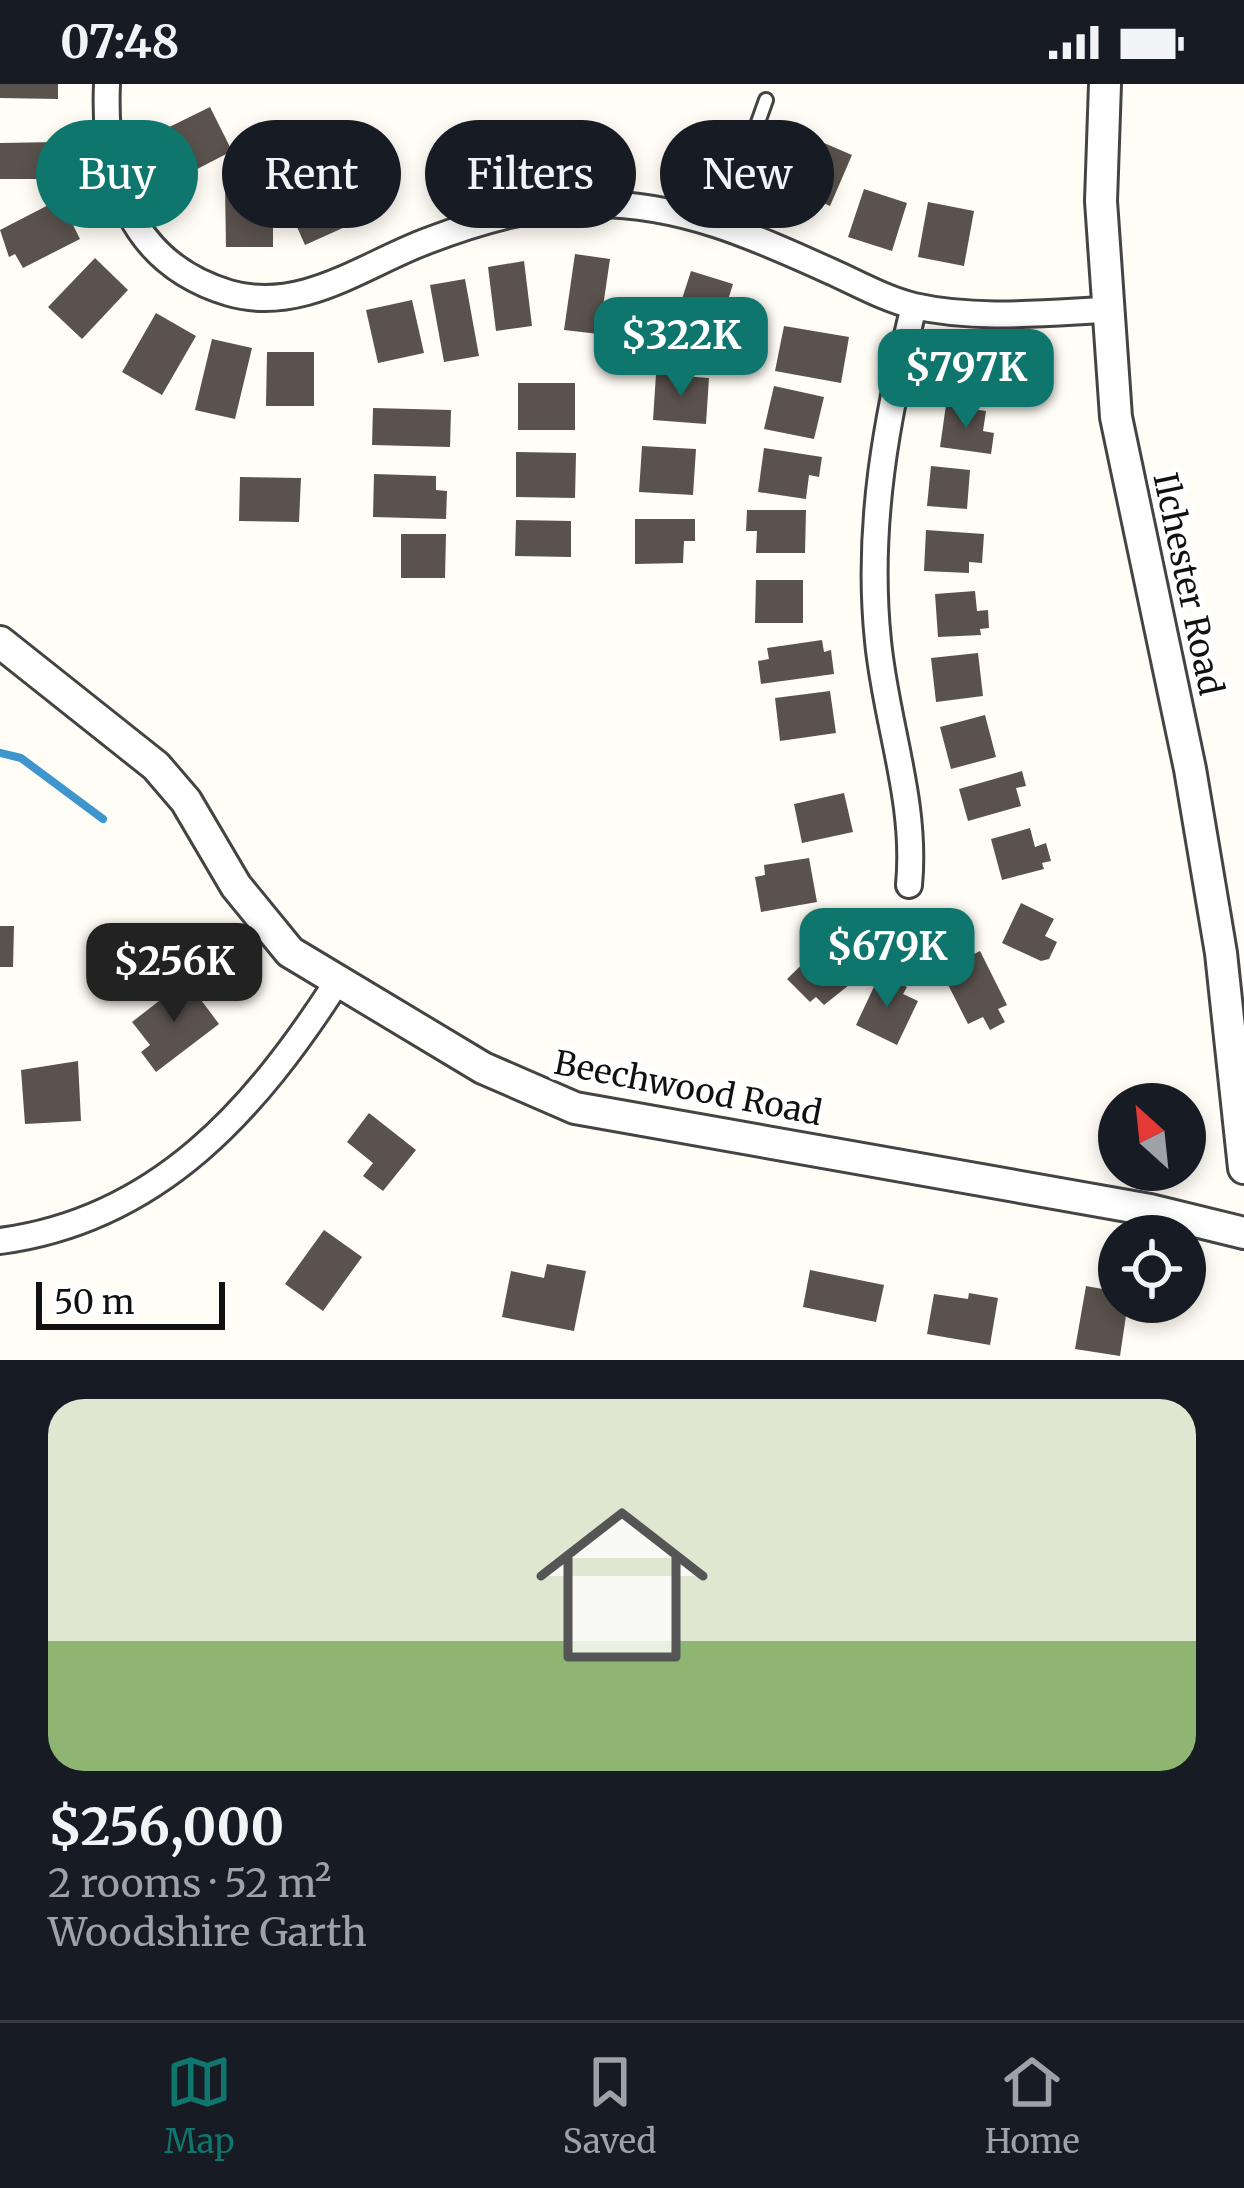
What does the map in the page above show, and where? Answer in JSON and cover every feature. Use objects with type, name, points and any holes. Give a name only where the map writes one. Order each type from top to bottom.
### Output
[{"type":"street","points":[[106,84],[106,147],[125,206],[169,260],[197,281],[232,294],[270,298],[305,293],[453,231],[547,206],[660,211]]},
{"type":"street","name":"Ilchester Road","points":[[1105,84],[1101,201],[1116,417],[1190,769],[1221,953],[1244,1168]]},
{"type":"street","points":[[734,228],[914,306],[974,313],[1105,310]]},
{"type":"street","points":[[909,885],[911,819],[886,704],[873,562],[890,405],[914,306]]},
{"type":"street","name":"Beechwood Road","points":[[0,642],[156,766],[186,801],[262,921],[290,952],[513,1084],[575,1108],[1150,1210],[1244,1233]]},
{"type":"street","points":[[0,1241],[62,1225],[176,1171],[256,1098],[337,982]]},
{"type":"lane","points":[[759,120],[766,100]]},
{"type":"building","points":[[0,84],[58,84],[58,99],[0,98]]},
{"type":"building","points":[[210,107],[222,131],[222,156],[198,169],[198,120],[184,120]]},
{"type":"building","points":[[36,142],[36,179],[0,179],[0,143]]},
{"type":"building","points":[[834,147],[852,155],[834,197]]},
{"type":"building","points":[[864,189],[907,203],[892,251],[848,237]]},
{"type":"building","points":[[928,202],[974,211],[964,266],[918,257]]},
{"type":"building","points":[[36,211],[36,228],[74,228],[80,239],[23,268],[15,254],[9,257],[0,230]]},
{"type":"building","points":[[226,228],[273,228],[273,247],[226,247]]},
{"type":"building","points":[[297,228],[343,228],[305,245]]},
{"type":"building","points":[[575,254],[610,259],[599,334],[564,330]]},
{"type":"building","points":[[95,258],[128,290],[82,339],[48,307]]},
{"type":"building","points":[[524,261],[532,326],[496,331],[488,267]]},
{"type":"building","points":[[691,271],[733,284],[715,341],[673,327]]},
{"type":"building","points":[[465,279],[479,356],[444,362],[430,285]]},
{"type":"building","points":[[412,300],[424,353],[378,363],[366,310]]},
{"type":"building","points":[[156,313],[196,336],[162,395],[122,372]]},
{"type":"building","points":[[784,326],[849,337],[841,383],[775,371]]},
{"type":"building","points":[[212,339],[252,348],[235,419],[195,410]]},
{"type":"building","points":[[267,352],[314,352],[314,406],[266,406]]},
{"type":"building","points":[[656,374],[709,378],[706,424],[653,420]]},
{"type":"building","points":[[518,383],[575,383],[575,430],[518,430]]},
{"type":"building","points":[[774,386],[824,397],[814,439],[764,429]]},
{"type":"building","points":[[946,405],[986,411],[983,431],[994,433],[991,454],[940,447]]},
{"type":"building","points":[[373,408],[451,410],[450,447],[372,445]]},
{"type":"building","points":[[642,446],[696,449],[693,495],[639,492]]},
{"type":"building","points":[[764,448],[822,457],[819,477],[809,475],[806,499],[758,492]]},
{"type":"building","points":[[516,452],[576,453],[575,498],[516,497]]},
{"type":"building","points":[[931,466],[970,470],[967,509],[927,506]]},
{"type":"building","points":[[374,474],[436,476],[436,490],[447,491],[446,519],[373,517]]},
{"type":"building","points":[[240,477],[301,478],[299,522],[239,521]]},
{"type":"building","points":[[747,510],[806,510],[805,553],[756,553],[757,531],[746,531]]},
{"type":"building","points":[[635,519],[695,519],[695,541],[684,541],[683,563],[635,564]]},
{"type":"building","points":[[516,520],[571,521],[571,557],[515,556]]},
{"type":"building","points":[[926,530],[984,534],[982,563],[969,562],[969,573],[924,571]]},
{"type":"building","points":[[401,534],[446,534],[445,578],[401,578]]},
{"type":"building","points":[[756,580],[803,580],[803,623],[755,623]]},
{"type":"building","points":[[975,591],[977,611],[988,610],[989,628],[980,629],[981,635],[938,637],[935,594]]},
{"type":"building","points":[[822,640],[824,652],[831,650],[834,674],[761,684],[758,661],[769,659],[767,648]]},
{"type":"building","points":[[978,653],[983,696],[936,702],[931,658]]},
{"type":"building","points":[[830,691],[836,733],[780,741],[775,698]]},
{"type":"building","points":[[985,715],[996,757],[951,769],[940,727]]},
{"type":"building","points":[[1022,771],[1026,786],[1016,788],[1021,806],[968,821],[959,789]]},
{"type":"building","points":[[844,793],[853,832],[802,843],[794,804]]},
{"type":"building","points":[[1030,828],[1035,847],[1046,843],[1051,861],[1042,863],[1044,869],[1002,880],[991,839]]},
{"type":"building","points":[[809,858],[817,902],[761,912],[755,877],[765,875],[764,865]]},
{"type":"building","points":[[1021,903],[1054,919],[1045,936],[1057,942],[1049,959],[1041,961],[1002,943]]},
{"type":"building","points":[[0,926],[14,926],[13,967],[0,967]]},
{"type":"building","points":[[825,942],[859,977],[824,1005],[816,997],[810,1002],[787,979]]},
{"type":"building","points":[[980,951],[1007,1005],[998,1009],[1005,1022],[990,1030],[983,1017],[968,1024],[941,971]]},
{"type":"building","points":[[880,974],[907,987],[903,994],[918,1001],[897,1045],[856,1025]]},
{"type":"building","points":[[186,980],[219,1024],[156,1072],[141,1052],[150,1045],[132,1022]]},
{"type":"building","points":[[78,1061],[81,1121],[25,1124],[21,1070]]},
{"type":"building","points":[[369,1113],[416,1150],[383,1191],[363,1176],[373,1163],[347,1142]]},
{"type":"building","points":[[324,1230],[362,1257],[323,1311],[285,1284]]},
{"type":"building","points":[[547,1264],[586,1271],[574,1331],[502,1317],[511,1271],[544,1278]]},
{"type":"building","points":[[810,1270],[884,1285],[876,1322],[803,1307]]},
{"type":"building","points":[[1086,1286],[1098,1288],[1098,1323],[1125,1323],[1120,1356],[1075,1349]]},
{"type":"building","points":[[969,1293],[998,1298],[990,1345],[927,1334],[934,1294],[968,1299]]},
{"type":"waterway","points":[[0,753],[21,758],[103,819]]}]
